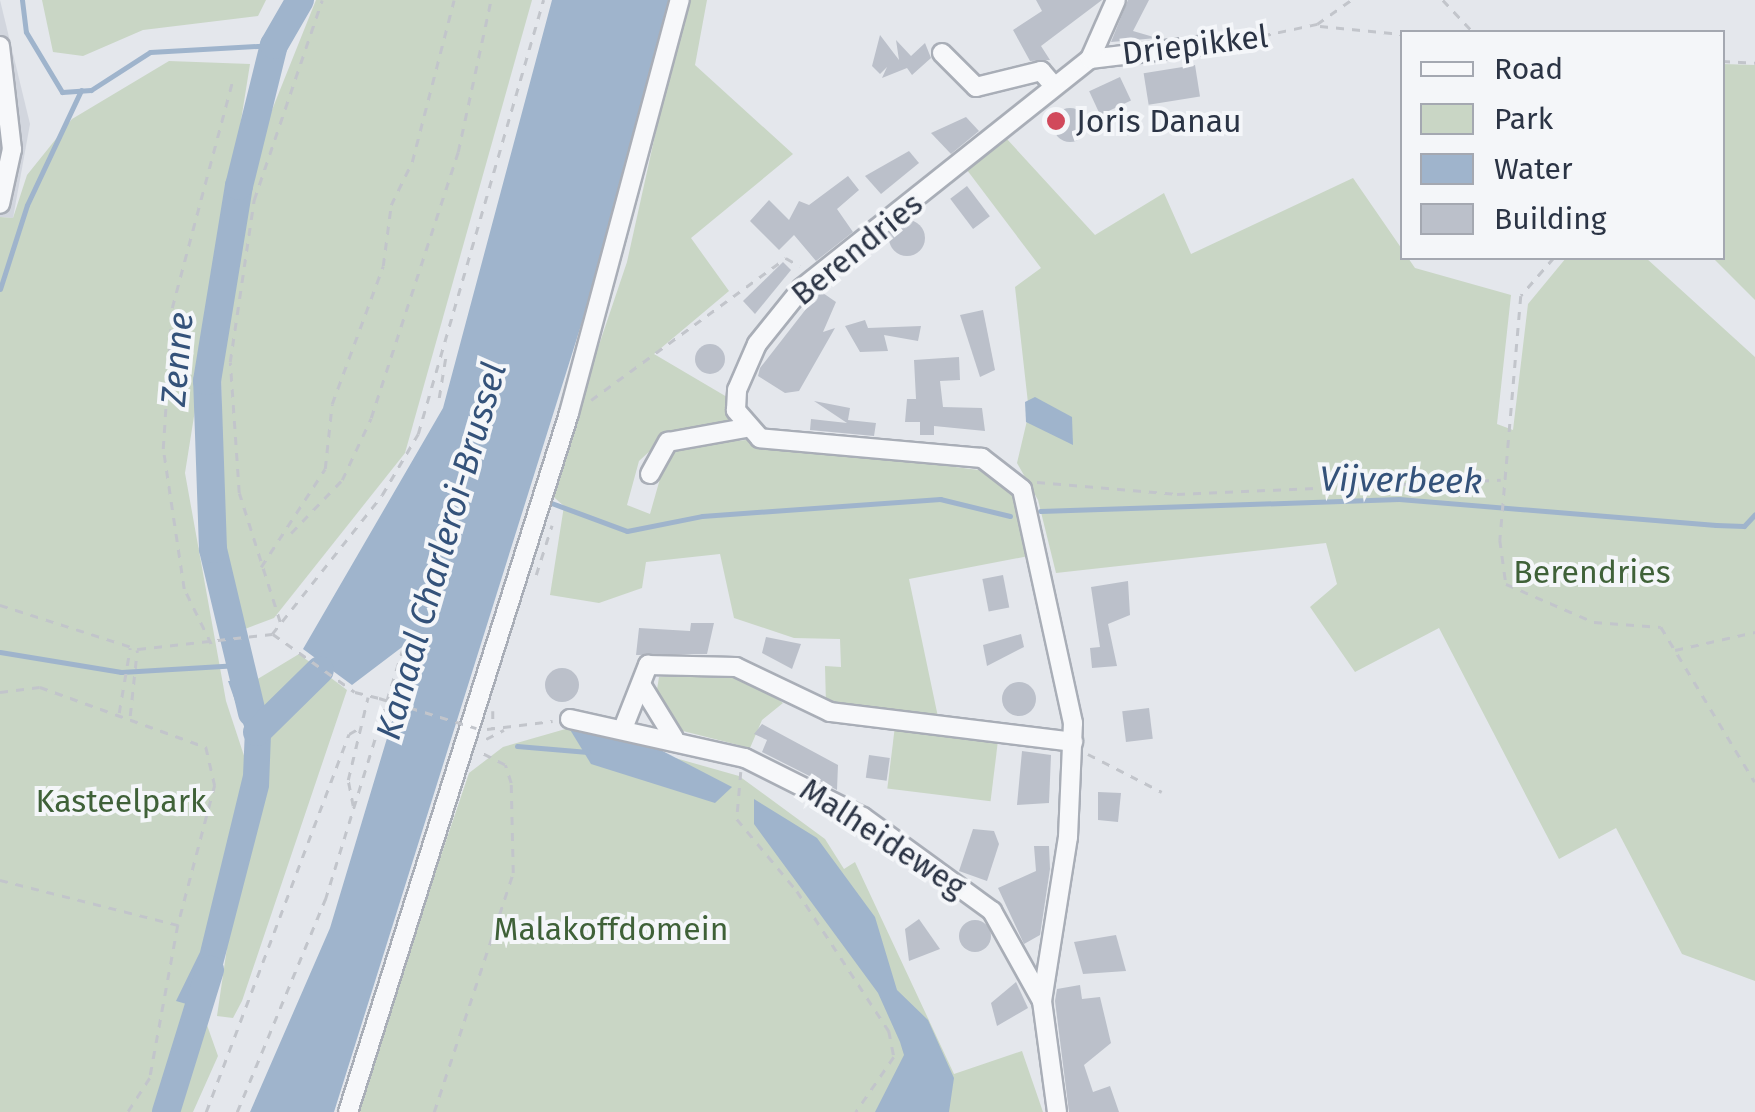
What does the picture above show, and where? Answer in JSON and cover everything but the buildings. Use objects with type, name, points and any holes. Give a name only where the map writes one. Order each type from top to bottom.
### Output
[{"type":"street","points":[[348,1112],[569,414],[680,0]]},
{"type":"street","name":"Berendries","points":[[745,428],[736,410],[744,367],[817,276],[1090,58],[1116,0]]},
{"type":"street","name":"Driepikkel","points":[[1090,58],[1230,42]]},
{"type":"street","points":[[0,46],[12,149],[0,204]]},
{"type":"street","points":[[942,53],[976,87],[1041,71],[1054,86]]},
{"type":"street","points":[[650,474],[668,442],[745,428],[830,450],[982,458],[1022,489],[1073,747],[1042,1001],[1057,1112]]},
{"type":"street","points":[[624,726],[648,666],[736,667],[830,712],[1073,747]]},
{"type":"street","points":[[642,686],[674,738]]},
{"type":"street","name":"Malheideweg","points":[[570,719],[624,726],[746,758],[862,818],[992,911],[1042,1001]]},
{"type":"path","points":[[280,623],[239,493],[230,362],[254,200],[322,0]]},
{"type":"path","points":[[290,534],[325,470],[332,404],[383,266],[390,205],[412,162],[454,0]]},
{"type":"path","points":[[261,567],[290,534],[325,504],[372,418],[458,152],[491,0]]},
{"type":"path","points":[[272,634],[406,462],[448,345],[542,0]]},
{"type":"path","name":"Driepikkel","points":[[1230,42],[1316,24],[1351,0]]},
{"type":"path","points":[[1443,0],[1470,30]]},
{"type":"path","points":[[1316,24],[1400,34]]},
{"type":"path","points":[[1725,62],[1755,63]]},
{"type":"path","points":[[211,646],[184,588],[164,449],[172,308],[233,78]]},
{"type":"path","points":[[569,414],[786,258],[817,276]]},
{"type":"path","points":[[1552,260],[1520,296],[1502,509],[1506,584],[1594,622],[1661,627],[1755,782]]},
{"type":"path","points":[[439,398],[448,345]]},
{"type":"path","points":[[1022,489],[1066,482],[1089,493],[1176,494],[1504,480]]},
{"type":"path","points":[[0,605],[138,649],[221,645],[272,634],[369,695],[468,740],[505,765],[513,873],[434,1112]]},
{"type":"path","points":[[1674,651],[1755,632]]},
{"type":"path","points":[[120,714],[130,647]]},
{"type":"path","points":[[130,717],[128,686],[138,649]]},
{"type":"path","points":[[237,1112],[354,809],[402,651]]},
{"type":"path","points":[[0,692],[40,687],[130,717],[206,747],[214,765],[178,925],[150,1078],[128,1112]]},
{"type":"path","points":[[354,809],[348,780],[369,695]]},
{"type":"path","points":[[493,729],[570,719]]},
{"type":"path","points":[[206,1112],[348,734],[361,727]]},
{"type":"path","points":[[468,740],[506,728]]},
{"type":"path","points":[[1073,747],[1162,792]]},
{"type":"path","points":[[746,758],[737,820],[798,891],[889,1031],[894,1057],[856,1112]]},
{"type":"path","points":[[0,880],[178,925]]},
{"type":"shaded area","points":[[0,0],[30,124],[13,218],[0,217]]},
{"type":"green space","points":[[42,0],[266,0],[258,16],[143,30],[83,56],[53,52]]},
{"type":"green space","points":[[316,0],[532,0],[405,453],[274,618],[245,629],[224,548],[220,317],[258,145]]},
{"type":"green space","points":[[685,0],[707,0],[695,65],[793,154],[691,238],[729,291],[654,354],[727,397],[730,426],[665,437],[639,461],[627,505],[650,514],[669,447],[746,440],[994,472],[1015,496],[1029,556],[909,579],[938,717],[826,705],[825,666],[841,667],[840,639],[794,638],[734,618],[720,554],[646,562],[642,588],[599,603],[550,595],[564,506],[549,493],[627,262]]},
{"type":"green space","name":"Kasteelpark","points":[[169,61],[250,64],[185,473],[226,701],[252,780],[197,997],[218,1056],[193,1112],[0,1112],[0,217],[13,218],[27,175],[72,119]]},
{"type":"green space","points":[[1725,64],[1755,65],[1755,300],[1715,260],[1725,260]]},
{"type":"green space","name":"Berendries","points":[[1006,138],[1095,235],[1164,193],[1191,254],[1353,178],[1400,246],[1400,260],[1409,260],[1415,268],[1511,295],[1497,424],[1513,430],[1528,304],[1564,260],[1648,260],[1755,357],[1755,981],[1682,954],[1616,828],[1559,859],[1439,628],[1355,672],[1310,607],[1337,584],[1326,543],[1056,573],[1038,500],[1017,463],[1029,412],[1015,287],[1041,268],[967,170]]},
{"type":"green space","points":[[299,654],[347,690],[242,1001],[233,1018],[217,1016],[263,702],[256,680]]},
{"type":"green space","points":[[743,672],[783,703],[762,720],[750,748],[679,730],[655,702],[659,677]]},
{"type":"green space","points":[[895,726],[998,739],[991,801],[887,789]]},
{"type":"green space","name":"Malakoffdomein","points":[[569,728],[739,776],[825,839],[844,869],[855,862],[954,1074],[1022,1051],[1043,1112],[354,1112],[469,773],[503,747]]},
{"type":"water","name":"Kanaal Charleroi-Brussel","points":[[552,0],[669,0],[615,217],[334,1112],[250,1112],[330,928],[418,635],[352,685],[303,649],[443,408]]},
{"type":"water","points":[[1035,397],[1072,417],[1073,445],[1026,422],[1025,402]]},
{"type":"water","points":[[256,680],[271,734],[269,787],[211,1011],[176,1001],[200,952],[243,775],[245,729],[228,681]]},
{"type":"water","points":[[569,728],[651,745],[732,787],[715,803],[591,764]]},
{"type":"water","points":[[754,799],[817,838],[875,917],[897,990],[928,1020],[954,1078],[949,1112],[875,1112],[904,1055],[900,1042],[878,993],[754,824]]},
{"type":"waterway","points":[[22,0],[26,32],[62,92],[91,90],[150,52],[274,45]]},
{"type":"waterway","name":"Zenne","points":[[252,713],[213,549],[207,381],[239,186],[274,45],[300,0]]},
{"type":"waterway","points":[[0,289],[27,205],[81,90]]},
{"type":"waterway","name":"Vijverbeek","points":[[546,501],[627,531],[702,516],[940,499],[1010,516]]},
{"type":"waterway","points":[[1040,511],[1399,499],[1716,525],[1744,526],[1755,514]]},
{"type":"waterway","points":[[0,652],[121,672],[239,665]]},
{"type":"waterway","name":"Zenne","points":[[257,732],[320,670]]},
{"type":"waterway","points":[[517,746],[588,752]]},
{"type":"waterway","name":"Zenne","points":[[166,1112],[210,970]]},
{"type":"place","name":"Joris Danau","points":[[1056,121]]}]
